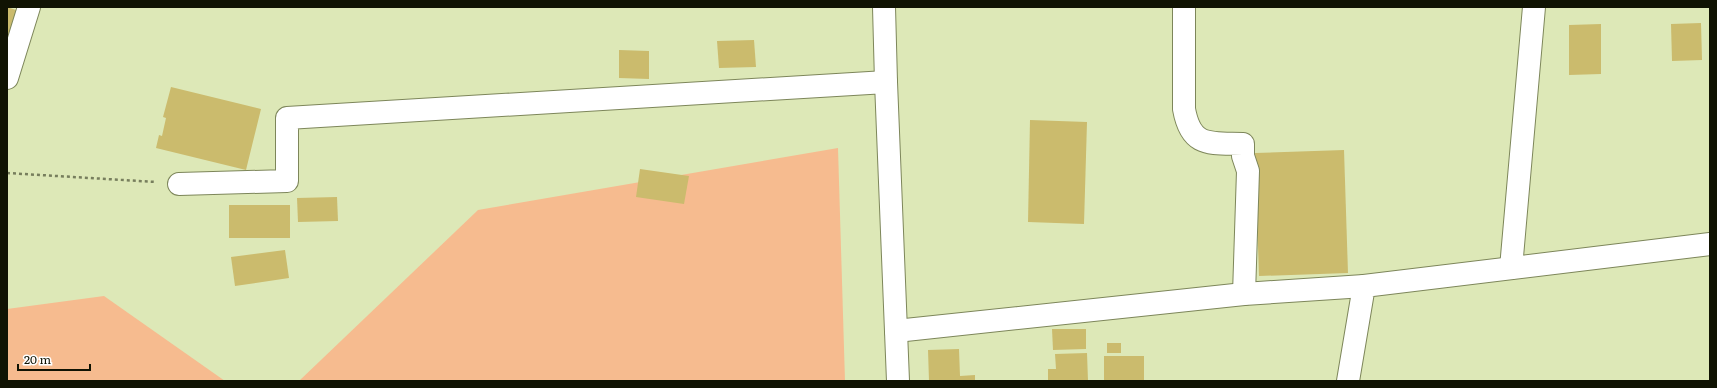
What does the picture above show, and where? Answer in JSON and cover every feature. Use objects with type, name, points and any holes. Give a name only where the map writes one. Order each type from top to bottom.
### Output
[{"type":"street","points":[[7,78],[29,7]]},
{"type":"street","points":[[884,7],[898,381]]},
{"type":"street","points":[[1184,7],[1184,109],[1187,124],[1196,137],[1211,143],[1243,144],[1243,156],[1248,170],[1244,294]]},
{"type":"street","points":[[1510,268],[1534,7]]},
{"type":"street","points":[[179,184],[287,181],[287,118],[886,82]]},
{"type":"street","points":[[896,332],[1244,294],[1364,286],[1710,244]]},
{"type":"street","points":[[1348,381],[1364,286]]},
{"type":"path","points":[[7,173],[179,184]]},
{"type":"shaded area","points":[[838,148],[845,381],[299,381],[478,210]]},
{"type":"shaded area","points":[[104,296],[225,381],[7,381],[7,309]]},
{"type":"building","points":[[7,7],[22,12],[7,56]]},
{"type":"building","points":[[1701,23],[1702,60],[1672,61],[1671,24]]},
{"type":"building","points":[[1601,24],[1601,74],[1569,75],[1569,25]]},
{"type":"building","points":[[754,40],[756,67],[719,68],[717,41]]},
{"type":"building","points":[[619,50],[649,51],[649,79],[619,78]]},
{"type":"building","points":[[171,87],[261,109],[246,170],[156,148],[159,135],[162,136],[166,118],[163,117]]},
{"type":"building","points":[[1030,120],[1087,122],[1084,224],[1028,222]]},
{"type":"building","points":[[1344,150],[1348,273],[1259,276],[1255,153]]},
{"type":"building","points":[[640,169],[689,176],[684,204],[636,197]]},
{"type":"building","points":[[337,197],[338,221],[298,222],[297,198]]},
{"type":"building","points":[[229,205],[290,205],[290,238],[229,238]]},
{"type":"building","points":[[285,250],[289,278],[235,286],[231,257]]},
{"type":"building","points":[[1052,329],[1086,329],[1086,349],[1053,350]]},
{"type":"building","points":[[1107,343],[1121,343],[1121,353],[1107,353]]},
{"type":"building","points":[[959,349],[960,376],[975,375],[975,381],[929,381],[928,350]]},
{"type":"building","points":[[1087,353],[1088,381],[1048,381],[1048,369],[1056,369],[1055,354]]},
{"type":"building","points":[[1104,356],[1144,356],[1144,381],[1104,381]]}]
